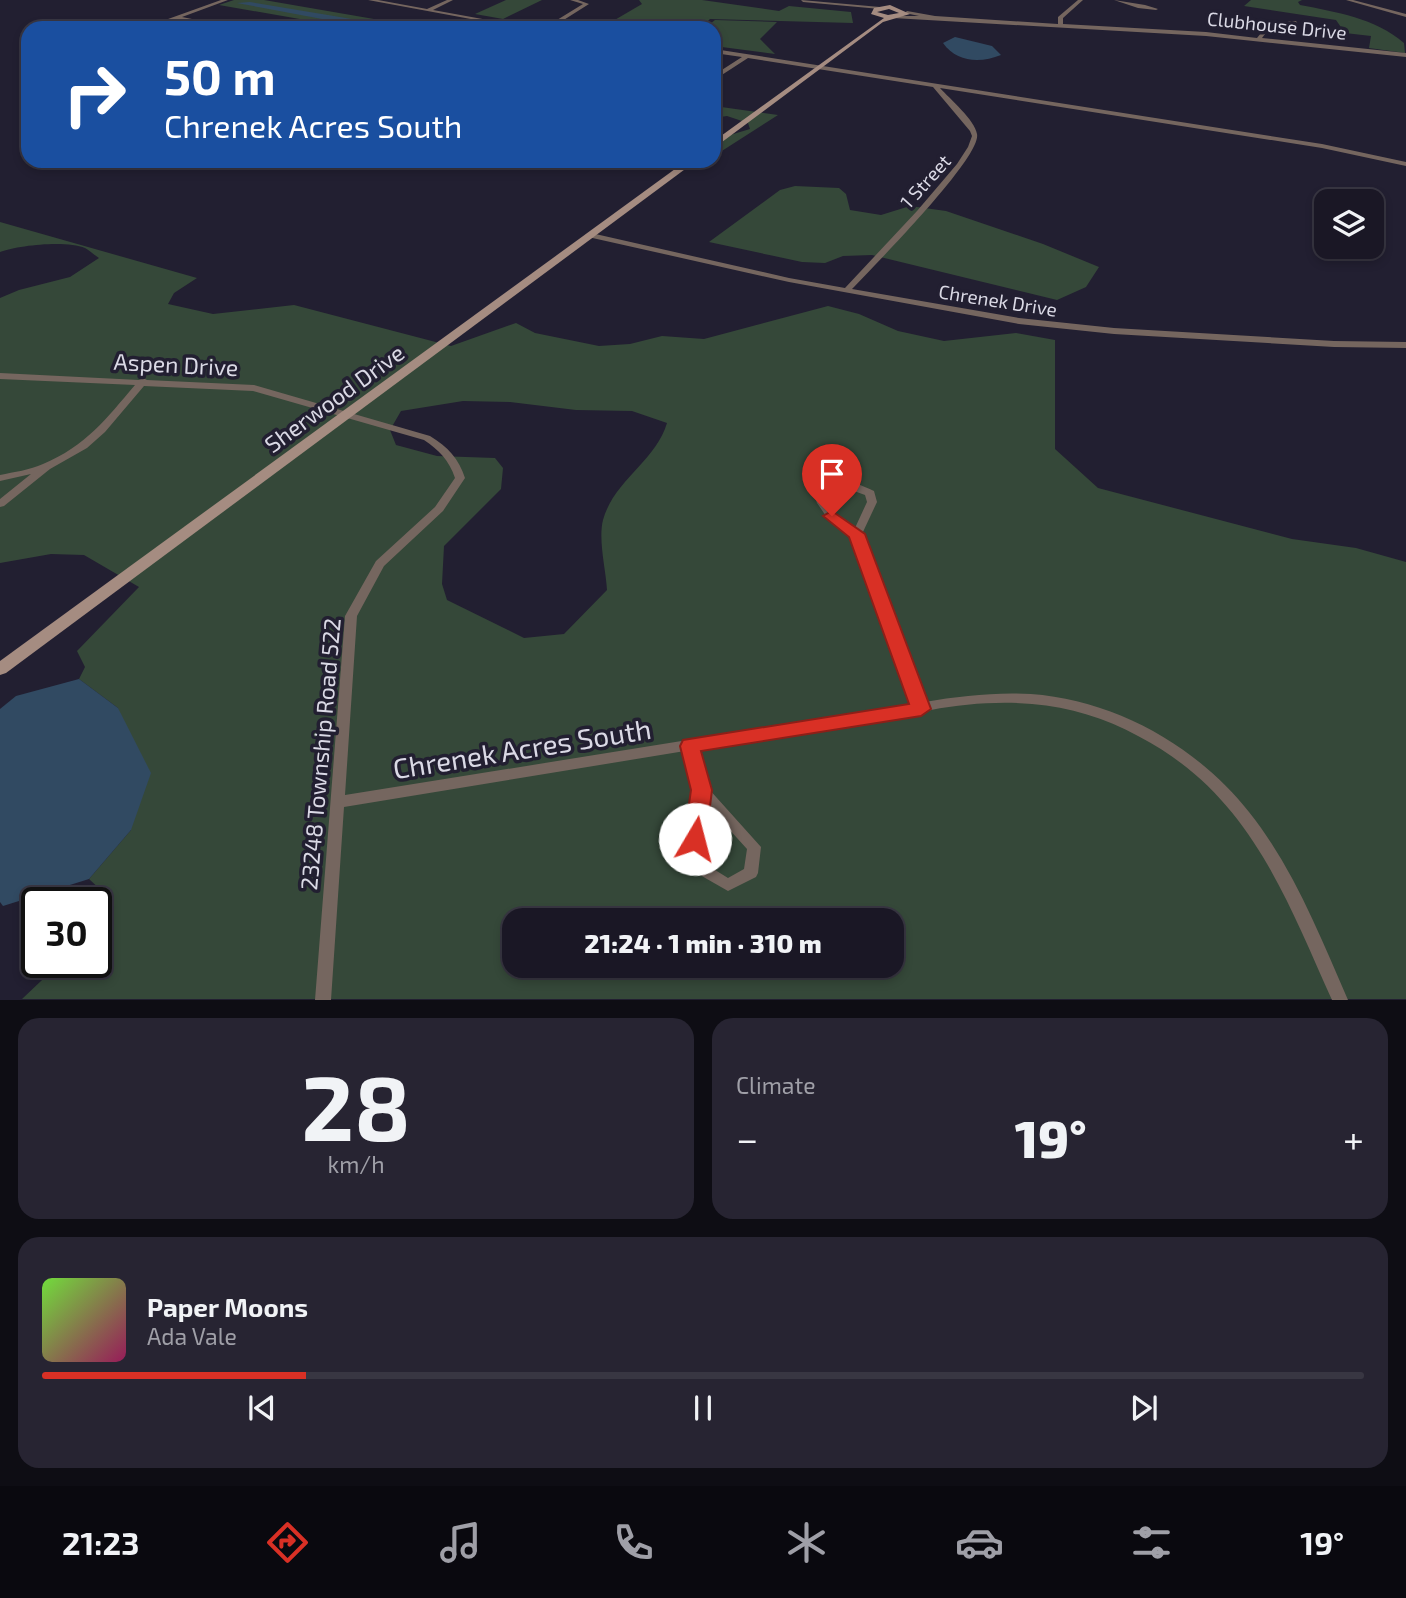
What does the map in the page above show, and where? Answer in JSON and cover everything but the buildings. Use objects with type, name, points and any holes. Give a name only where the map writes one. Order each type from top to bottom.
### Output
[{"type":"street","points":[[167,21],[226,0]]},
{"type":"street","points":[[370,0],[490,21]]},
{"type":"street","points":[[428,10],[451,0]]},
{"type":"street","points":[[559,21],[587,4],[572,0]]},
{"type":"street","points":[[802,0],[878,11],[893,17]]},
{"type":"street","points":[[1061,25],[1060,18],[1081,0]]},
{"type":"street","points":[[1116,0],[1140,6]]},
{"type":"street","name":"Clubhouse Drive","points":[[1348,0],[1406,16]]},
{"type":"street","points":[[1365,4],[1376,0]]},
{"type":"street","points":[[878,11],[905,7]]},
{"type":"street","points":[[721,140],[881,21],[893,17],[905,7]]},
{"type":"street","name":"Clubhouse Drive","points":[[905,7],[935,18]]},
{"type":"street","points":[[841,52],[845,43],[875,20],[878,11]]},
{"type":"street","name":"Clubhouse Drive","points":[[893,17],[1259,38],[1406,55]]},
{"type":"street","points":[[176,18],[193,21]]},
{"type":"street","points":[[1259,38],[1270,24]]},
{"type":"street","points":[[721,52],[1322,145],[1406,164]]},
{"type":"street","points":[[721,74],[747,57]]},
{"type":"street","name":"1 Street","points":[[846,291],[960,168],[976,144],[975,132],[935,86]]},
{"type":"street","name":"Sherwood Drive","points":[[0,669],[682,168]]},
{"type":"street","name":"Chrenek Drive","points":[[591,235],[846,291],[1018,321],[1114,331],[1334,344],[1406,345]]},
{"type":"street","name":"Aspen Drive","points":[[0,376],[254,388],[348,414]]},
{"type":"street","points":[[0,504],[46,467],[84,446],[102,430],[143,382]]},
{"type":"street","name":"23248 Township Road 522","points":[[323,999],[351,616],[380,564],[439,509],[460,478],[450,456],[427,438],[348,414]]},
{"type":"street","points":[[0,478],[46,467]]},
{"type":"street","points":[[857,534],[872,502],[870,493],[853,484],[834,484],[824,488],[820,496],[822,505],[857,534],[921,709]]},
{"type":"street","name":"Chrenek Acres South","points":[[338,803],[921,709],[1012,698],[1057,701],[1128,724],[1198,768],[1225,793],[1255,829],[1277,867],[1340,999]]},
{"type":"street","points":[[690,746],[702,790],[691,863],[728,885],[751,873],[754,847],[702,790]]},
{"type":"green space","points":[[234,0],[264,0],[386,21],[311,21],[219,5]]},
{"type":"green space","points":[[506,0],[542,0],[503,19],[475,14]]},
{"type":"green space","points":[[639,0],[702,0],[779,11],[789,6],[851,12],[853,23],[710,19],[613,21],[642,4]]},
{"type":"green space","points":[[1251,0],[1302,0],[1298,2],[1300,5],[1355,17],[1393,34],[1404,43],[1405,53],[1369,48],[1371,36],[1345,33],[1336,20],[1244,6]]},
{"type":"green space","points":[[715,20],[777,22],[760,39],[775,54],[721,47],[721,21]]},
{"type":"green space","points":[[721,107],[778,115],[721,152],[721,134],[730,135],[750,129],[748,123],[727,116],[721,117]]},
{"type":"green space","points":[[795,186],[839,188],[846,194],[850,210],[881,215],[910,206],[946,211],[1043,244],[1099,267],[1086,287],[1057,300],[872,255],[843,256],[825,263],[802,262],[709,242],[780,190]]},
{"type":"green space","points":[[0,222],[197,278],[174,293],[168,304],[213,314],[294,305],[451,346],[516,323],[535,333],[599,346],[630,344],[662,336],[704,339],[828,306],[859,314],[898,331],[944,341],[1016,333],[1055,340],[1055,449],[1098,488],[1292,539],[1356,548],[1406,562],[1406,999],[22,999],[44,978],[112,978],[112,887],[98,887],[89,879],[131,830],[118,708],[79,679],[85,667],[77,651],[139,587],[84,555],[51,554],[0,563],[0,298],[19,290],[70,277],[99,258],[85,248],[67,244],[0,252]],"holes":[[[463,401],[510,402],[576,410],[632,411],[667,423],[654,449],[608,506],[602,528],[607,590],[564,634],[524,638],[447,600],[442,584],[444,546],[501,489],[503,468],[495,458],[437,456],[396,445],[390,430],[401,411]]]},
{"type":"water","points":[[250,2],[364,21],[333,21],[237,3]]},
{"type":"water","points":[[955,37],[992,46],[1001,55],[978,60],[962,58],[943,43]]},
{"type":"water","points":[[79,679],[118,708],[151,773],[131,830],[89,879],[64,887],[21,887],[21,900],[3,906],[0,902],[0,709],[16,696]]},
{"type":"route","points":[[695,839],[702,790],[690,746],[921,709],[857,534],[832,516]]}]
